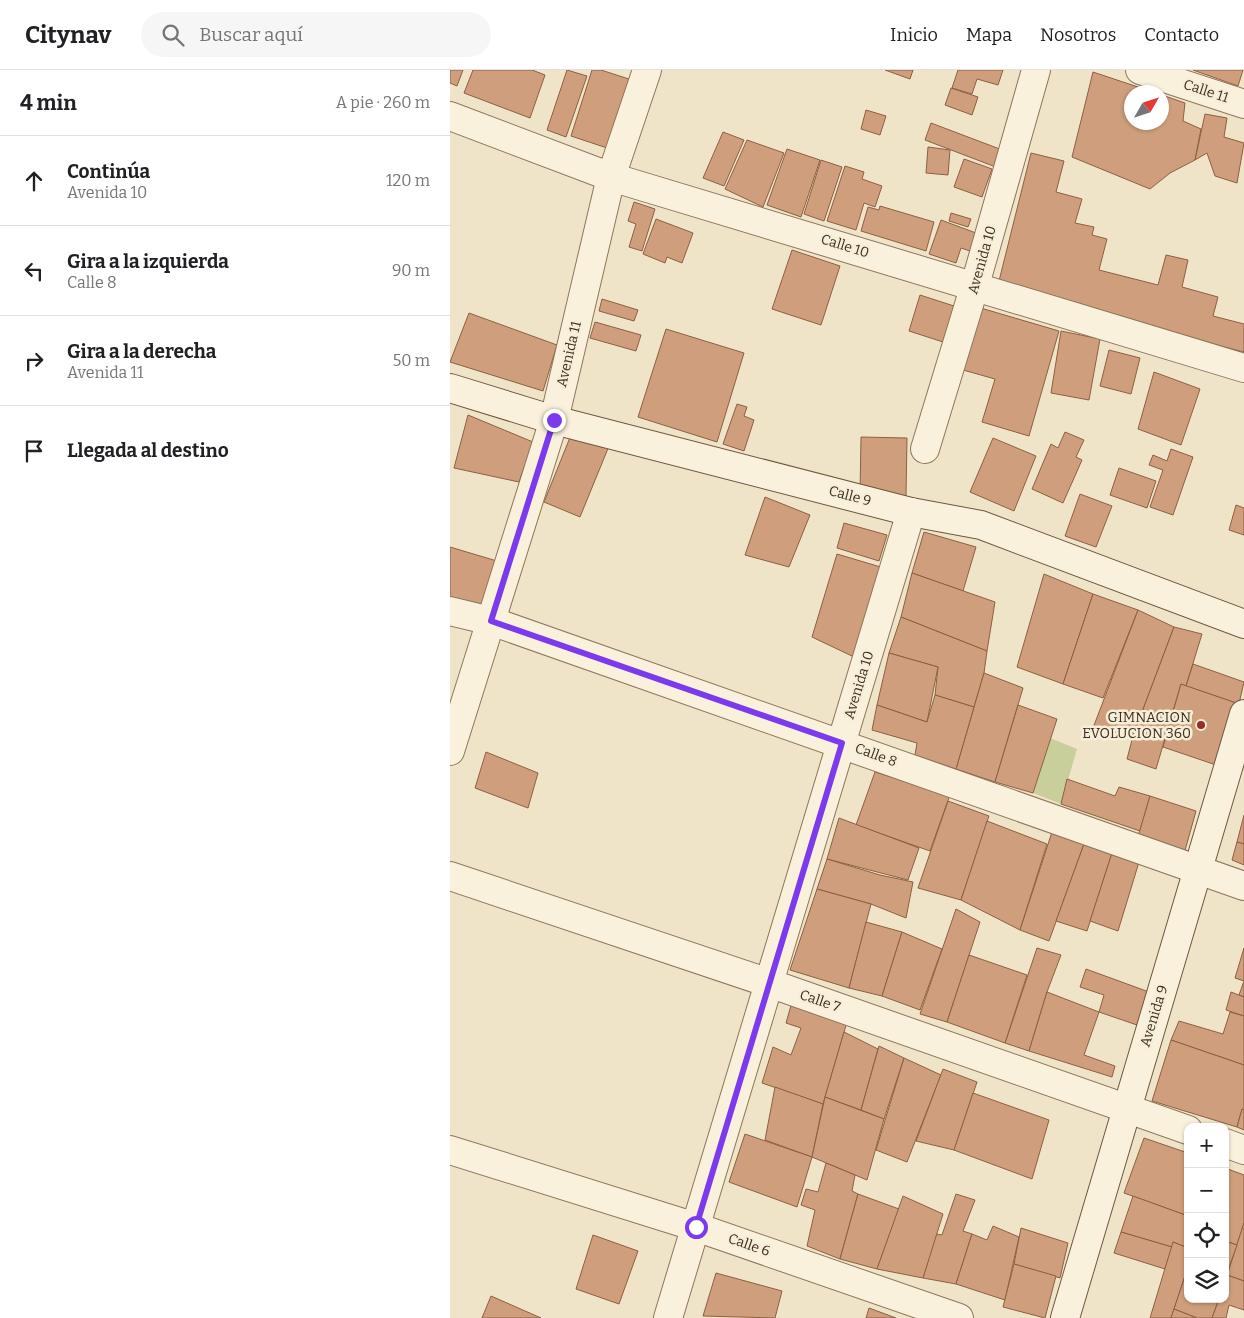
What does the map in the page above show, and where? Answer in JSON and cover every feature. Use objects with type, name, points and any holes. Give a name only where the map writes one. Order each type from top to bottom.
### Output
[{"type":"street","name":"Avenida 11","points":[[450,751],[554,420],[611,177],[647,70]]},
{"type":"street","name":"Avenida 10","points":[[925,449],[975,285],[1036,70]]},
{"type":"street","name":"Calle 11","points":[[1140,70],[1244,104]]},
{"type":"street","name":"Calle 10","points":[[450,116],[611,177],[975,285],[1244,368]]},
{"type":"street","name":"Calle 9","points":[[450,388],[554,420],[912,512],[981,525],[1244,624]]},
{"type":"street","name":"Avenida 10","points":[[668,1318],[912,512]]},
{"type":"street","name":"Calle 8","points":[[450,611],[491,621],[1244,886]]},
{"type":"street","name":"Avenida 9","points":[[1065,1318],[1244,714]]},
{"type":"street","name":"Calle 7","points":[[450,876],[769,983],[1184,1129]]},
{"type":"street","points":[[1229,1144],[1244,1150]]},
{"type":"street","name":"Calle 6","points":[[450,1150],[696,1227],[959,1318]]},
{"type":"green space","points":[[1050,738],[1077,749],[1061,804],[1033,793]]},
{"type":"building","points":[[450,70],[463,70],[457,86],[450,83]]},
{"type":"building","points":[[473,70],[532,70],[545,75],[530,118],[464,93]]},
{"type":"building","points":[[567,70],[587,76],[566,137],[547,130]]},
{"type":"building","points":[[592,70],[601,70],[632,80],[610,149],[571,136]]},
{"type":"building","points":[[885,70],[913,70],[910,79]]},
{"type":"building","points":[[958,70],[1003,70],[998,85],[977,79],[972,94],[952,88]]},
{"type":"building","points":[[1193,70],[1243,70],[1238,86]]},
{"type":"building","points":[[1093,72],[1132,85],[1124,85],[1124,130],[1169,130],[1169,97],[1185,103],[1183,121],[1201,129],[1195,160],[1170,173],[1150,189],[1072,157]]},
{"type":"building","points":[[951,88],[978,97],[972,115],[945,105]]},
{"type":"building","points":[[866,110],[886,116],[880,135],[861,129]]},
{"type":"building","points":[[1205,114],[1227,118],[1224,137],[1244,143],[1237,183],[1215,176],[1207,153],[1195,160]]},
{"type":"building","points":[[931,123],[1005,151],[1001,169],[925,140]]},
{"type":"building","points":[[723,132],[744,140],[724,186],[703,178]]},
{"type":"building","points":[[747,140],[784,153],[763,207],[725,189]]},
{"type":"building","points":[[928,147],[950,150],[948,175],[926,173]]},
{"type":"building","points":[[787,149],[820,160],[801,217],[767,205]]},
{"type":"building","points":[[1031,153],[1064,161],[1056,192],[1082,199],[1075,223],[1094,227],[1092,235],[1107,239],[1099,270],[1158,285],[1166,255],[1188,260],[1182,287],[1218,297],[1213,316],[1244,324],[1244,352],[997,289]]},
{"type":"building","points":[[964,159],[992,169],[982,197],[954,187]]},
{"type":"building","points":[[821,160],[842,167],[824,221],[804,214]]},
{"type":"building","points":[[845,166],[864,172],[862,179],[882,186],[875,207],[864,203],[856,230],[827,221]]},
{"type":"building","points":[[634,202],[655,209],[642,251],[629,247],[636,224],[628,221]]},
{"type":"building","points":[[880,206],[934,222],[926,251],[861,231],[868,207],[879,210]]},
{"type":"building","points":[[951,213],[971,219],[968,227],[949,221]]},
{"type":"building","points":[[656,219],[693,233],[682,263],[667,257],[665,263],[643,254]]},
{"type":"building","points":[[941,220],[976,233],[970,251],[961,248],[956,263],[929,254]]},
{"type":"building","points":[[792,250],[840,266],[821,325],[772,309]]},
{"type":"building","points":[[920,295],[954,306],[943,342],[909,331]]},
{"type":"building","points":[[602,299],[638,310],[634,321],[599,311]]},
{"type":"building","points":[[974,306],[1059,331],[1029,436],[982,422],[995,379],[956,368]]},
{"type":"building","points":[[469,313],[557,345],[543,391],[450,362]]},
{"type":"building","points":[[595,322],[641,335],[636,351],[590,338]]},
{"type":"building","points":[[666,329],[744,353],[717,442],[638,417]]},
{"type":"building","points":[[1061,331],[1100,339],[1089,400],[1051,393]]},
{"type":"building","points":[[1109,350],[1140,358],[1131,394],[1100,386]]},
{"type":"building","points":[[1154,372],[1200,389],[1181,445],[1138,429]]},
{"type":"building","points":[[737,404],[747,407],[744,416],[754,420],[744,451],[723,444]]},
{"type":"building","points":[[468,415],[533,442],[519,482],[454,468]]},
{"type":"building","points":[[1065,432],[1084,440],[1076,457],[1082,460],[1063,503],[1032,489],[1051,444],[1058,448]]},
{"type":"building","points":[[571,435],[609,446],[580,517],[544,502]]},
{"type":"building","points":[[861,437],[907,438],[906,496],[860,494]]},
{"type":"building","points":[[993,438],[1036,456],[1014,511],[970,492]]},
{"type":"building","points":[[1171,449],[1193,457],[1173,515],[1150,507],[1163,470],[1149,465],[1153,455],[1167,461]]},
{"type":"building","points":[[1119,468],[1156,481],[1147,508],[1110,495]]},
{"type":"building","points":[[1080,494],[1112,506],[1096,547],[1065,536]]},
{"type":"building","points":[[765,497],[810,515],[789,567],[745,555]]},
{"type":"building","points":[[1236,505],[1244,508],[1244,535],[1229,530]]},
{"type":"building","points":[[844,523],[887,535],[879,561],[837,548]]},
{"type":"building","points":[[924,532],[976,547],[963,591],[912,573]]},
{"type":"building","points":[[450,547],[507,564],[491,612],[450,597]]},
{"type":"building","points":[[837,554],[884,568],[854,657],[812,637]]},
{"type":"building","points":[[912,573],[995,602],[987,651],[901,617]]},
{"type":"building","points":[[1044,574],[1093,594],[1063,684],[1017,667]]},
{"type":"building","points":[[1093,594],[1138,610],[1103,698],[1063,684]]},
{"type":"building","points":[[1138,610],[1174,627],[1133,736],[1093,728]]},
{"type":"building","points":[[901,617],[987,651],[984,673],[974,707],[935,695],[938,667],[889,653]]},
{"type":"building","points":[[1174,627],[1202,634],[1186,686],[1181,684],[1156,769],[1127,759],[1133,736]]},
{"type":"building","points":[[889,653],[938,667],[927,722],[877,705]]},
{"type":"building","points":[[1193,664],[1244,682],[1239,704],[1186,686]]},
{"type":"building","points":[[984,673],[1023,688],[995,782],[956,769]]},
{"type":"building","name":"GIMNACION EVOLUCION 360","points":[[1181,684],[1239,704],[1222,767],[1163,747]]},
{"type":"building","points":[[935,695],[974,707],[956,769],[915,755],[917,743],[872,730],[877,705],[927,722]]},
{"type":"building","points":[[1018,705],[1057,719],[1033,793],[995,782]]},
{"type":"building","points":[[486,752],[538,773],[528,808],[475,788]]},
{"type":"building","points":[[875,772],[907,782],[910,776],[951,792],[930,851],[856,825]]},
{"type":"building","points":[[1067,779],[1115,796],[1119,787],[1150,796],[1140,831],[1061,804]]},
{"type":"building","points":[[1150,796],[1196,811],[1184,854],[1137,840]]},
{"type":"building","points":[[948,801],[989,816],[961,900],[918,888]]},
{"type":"building","points":[[1244,815],[1244,844],[1237,842]]},
{"type":"building","points":[[839,818],[919,848],[908,880],[827,859]]},
{"type":"building","points":[[987,821],[1047,844],[1020,930],[961,900]]},
{"type":"building","points":[[1052,832],[1084,844],[1049,941],[1020,930]]},
{"type":"building","points":[[1237,842],[1244,844],[1244,865],[1232,860]]},
{"type":"building","points":[[1084,844],[1112,853],[1087,931],[1056,921]]},
{"type":"building","points":[[1112,853],[1139,862],[1118,931],[1090,921]]},
{"type":"building","points":[[827,859],[880,875],[913,882],[906,918],[871,904],[817,889]]},
{"type":"building","points":[[817,889],[871,904],[849,988],[790,970]]},
{"type":"building","points":[[956,909],[980,922],[947,1022],[920,1014]]},
{"type":"building","points":[[866,922],[902,932],[882,996],[849,988]]},
{"type":"building","points":[[902,932],[942,949],[920,1010],[882,996]]},
{"type":"building","points":[[1037,948],[1061,955],[1047,992],[1029,1051],[1005,1043]]},
{"type":"building","points":[[1244,948],[1244,981],[1235,978]]},
{"type":"building","points":[[969,955],[1027,975],[1005,1043],[947,1022]]},
{"type":"building","points":[[1086,969],[1149,992],[1137,1025],[1099,1012],[1104,995],[1080,987]]},
{"type":"building","points":[[1244,981],[1244,997],[1239,995]]},
{"type":"building","points":[[1047,992],[1099,1012],[1084,1055],[1115,1066],[1112,1077],[1029,1051]]},
{"type":"building","points":[[1231,992],[1244,997],[1244,1016],[1226,1010]]},
{"type":"building","points":[[792,1002],[847,1022],[823,1104],[762,1083],[773,1047],[791,1055],[801,1028],[786,1023]]},
{"type":"building","points":[[1230,1012],[1244,1016],[1244,1065],[1171,1040],[1179,1021],[1223,1034]]},
{"type":"building","points":[[844,1032],[878,1049],[861,1110],[825,1097]]},
{"type":"building","points":[[1171,1040],[1244,1065],[1244,1110],[1242,1109],[1237,1127],[1152,1101]]},
{"type":"building","points":[[879,1046],[904,1058],[884,1119],[861,1110]]},
{"type":"building","points":[[904,1058],[941,1075],[907,1162],[876,1150]]},
{"type":"building","points":[[943,1069],[977,1082],[954,1150],[916,1141]]},
{"type":"building","points":[[775,1087],[823,1104],[812,1157],[765,1140]]},
{"type":"building","points":[[973,1093],[1049,1120],[1032,1179],[954,1150]]},
{"type":"building","points":[[825,1097],[884,1119],[867,1180],[812,1157]]},
{"type":"building","points":[[1242,1109],[1244,1110],[1244,1130],[1237,1127]]},
{"type":"building","points":[[745,1134],[812,1157],[797,1207],[729,1182]]},
{"type":"building","points":[[1144,1138],[1184,1152],[1184,1215],[1124,1193]]},
{"type":"building","points":[[826,1163],[855,1175],[852,1191],[858,1194],[840,1259],[807,1246],[815,1210],[801,1205],[806,1189],[818,1192]]},
{"type":"building","points":[[1229,1169],[1244,1175],[1244,1223],[1237,1245],[1229,1242]]},
{"type":"building","points":[[858,1194],[899,1209],[877,1269],[840,1259]]},
{"type":"building","points":[[956,1194],[975,1200],[963,1231],[972,1234],[956,1284],[923,1278],[936,1234],[942,1235]]},
{"type":"building","points":[[903,1196],[943,1214],[923,1278],[877,1269]]},
{"type":"building","points":[[1133,1196],[1184,1215],[1184,1246],[1173,1242],[1172,1247],[1121,1232]]},
{"type":"building","points":[[1244,1223],[1244,1281],[1229,1276],[1229,1269]]},
{"type":"building","points":[[993,1226],[1019,1237],[1005,1300],[956,1284],[972,1234],[987,1240]]},
{"type":"building","points":[[1021,1228],[1068,1243],[1060,1278],[1014,1264]]},
{"type":"building","points":[[1121,1232],[1172,1247],[1165,1269],[1114,1253]]},
{"type":"building","points":[[593,1235],[638,1251],[619,1304],[576,1289]]},
{"type":"building","points":[[1173,1242],[1184,1246],[1184,1279],[1171,1318],[1150,1318]]},
{"type":"building","points":[[1229,1242],[1237,1245],[1229,1268]]},
{"type":"building","points":[[1014,1264],[1056,1276],[1045,1318],[1003,1307]]},
{"type":"building","points":[[716,1273],[782,1291],[775,1318],[703,1316]]},
{"type":"building","points":[[1229,1276],[1244,1281],[1244,1310],[1229,1305],[1226,1318],[1212,1318],[1218,1303],[1229,1303]]},
{"type":"building","points":[[1184,1279],[1184,1303],[1218,1303],[1212,1318],[1197,1318],[1174,1309]]},
{"type":"building","points":[[491,1296],[541,1318],[482,1318]]},
{"type":"building","points":[[869,1308],[896,1318],[866,1318]]},
{"type":"building","points":[[1174,1309],[1197,1318],[1171,1318]]},
{"type":"place","name":"GIMNACION EVOLUCION 360","points":[[1201,725]]},
{"type":"route","points":[[554,420],[491,621],[842,743],[696,1227]]}]
